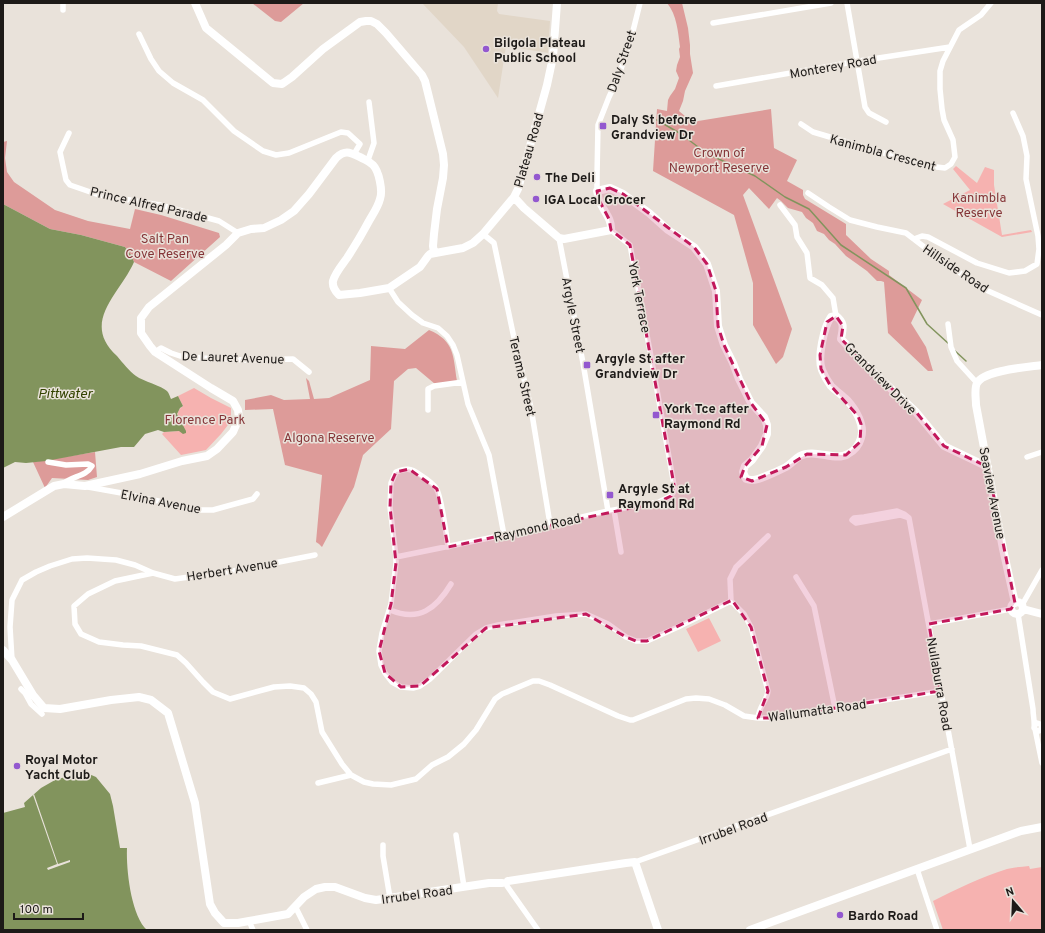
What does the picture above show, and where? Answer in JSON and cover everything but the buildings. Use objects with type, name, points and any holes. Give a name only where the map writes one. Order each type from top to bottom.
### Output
[{"type":"street","points":[[63,3],[63,10]]},
{"type":"street","points":[[3,517],[54,486],[85,486],[140,474],[182,461],[206,456],[217,449],[233,432],[239,418],[238,410],[233,401],[155,352],[141,333],[141,318],[149,307],[226,245],[238,233],[251,229],[264,228],[281,220],[294,211],[336,158],[341,154],[346,152],[368,160],[376,169],[382,189],[381,198],[362,233],[333,280],[333,285],[339,295],[389,288],[420,267],[430,254],[434,253],[433,246],[437,209],[443,178],[443,154],[426,81],[386,33],[377,24],[371,21],[366,20],[360,22],[323,49],[292,78],[282,84],[273,83],[206,28],[195,3]]},
{"type":"street","name":"Plateau Road","points":[[434,253],[463,248],[473,243],[483,234],[514,197],[518,189],[547,85],[553,57],[557,3]]},
{"type":"street","name":"Daly Street","points":[[597,191],[598,125],[618,78],[631,39],[640,3]]},
{"type":"street","points":[[713,23],[831,3]]},
{"type":"street","points":[[847,3],[865,107],[868,113],[886,122]]},
{"type":"street","name":"Kanimbla Crescent","points":[[801,124],[813,132],[928,166],[945,168],[951,164],[955,157],[953,140],[944,120],[940,89],[940,71],[959,30],[981,15],[991,3]]},
{"type":"street","points":[[139,34],[151,59],[159,71],[173,83],[203,100],[234,131],[263,151],[276,155],[289,153],[341,132],[348,133],[360,144],[354,154]]},
{"type":"street","name":"Monterey Road","points":[[716,86],[950,47]]},
{"type":"street","points":[[368,160],[374,143],[369,102]]},
{"type":"street","name":"Hillside Road","points":[[914,239],[922,236],[928,237],[977,263],[1009,273],[1025,271],[1037,264],[1040,249],[1026,180],[1027,156],[1023,136],[1013,113]]},
{"type":"street","name":"Prince Alfred Parade","points":[[69,133],[60,152],[66,180],[70,185],[99,195],[160,205],[219,221],[238,233]]},
{"type":"street","points":[[514,197],[524,208],[559,238],[564,239],[611,230],[609,219],[599,200],[597,191],[610,188],[624,194],[668,230],[694,247],[707,264],[716,290],[718,326],[724,345],[751,403],[764,417],[767,425],[767,434],[762,446],[752,460],[745,466],[743,472],[746,479],[753,480],[776,472],[786,467],[800,456],[807,454],[813,453],[841,457],[846,455],[853,451],[860,442],[862,434],[858,416],[847,401],[830,385],[822,369],[820,355],[827,322],[830,317],[836,316],[833,298],[822,285],[810,278],[807,253],[797,237],[794,225],[780,205]]},
{"type":"street","points":[[808,193],[829,208],[850,220],[906,232],[914,239]]},
{"type":"street","name":"York Terrace","points":[[611,230],[630,244],[674,491]]},
{"type":"street","name":"Terama Street","points":[[483,234],[494,243],[514,338],[531,408],[550,524]]},
{"type":"street","name":"Argyle Street","points":[[559,238],[611,510],[621,552]]},
{"type":"street","name":"Hillside Road","points":[[914,239],[945,263],[986,290],[1042,315]]},
{"type":"street","points":[[389,288],[398,302],[412,315],[423,323],[438,328],[447,336],[453,345],[457,355],[468,404],[489,455],[504,535]]},
{"type":"street","name":"Grandview Drive","points":[[836,316],[841,320],[843,326],[842,339],[872,371],[916,412],[944,446],[988,467]]},
{"type":"street","points":[[948,324],[952,347],[957,361],[977,383],[986,376],[995,372],[1042,365]]},
{"type":"street","name":"De Lauret Avenue","points":[[155,352],[161,348],[180,356],[204,358],[246,360],[293,359],[309,372]]},
{"type":"street","points":[[428,410],[428,390],[434,386],[463,382]]},
{"type":"street","name":"Seaview Avenue","points":[[977,383],[975,393],[976,404],[1003,550],[1018,608],[1033,710],[1039,726],[1037,739],[1042,763]]},
{"type":"street","points":[[1027,457],[1042,452]]},
{"type":"street","points":[[48,462],[66,465],[88,464],[92,466],[90,470],[65,481],[62,485]]},
{"type":"street","points":[[448,547],[441,501],[437,489],[414,470],[409,468],[396,472],[391,483],[390,507],[396,557],[392,597],[390,610],[382,633],[378,651],[381,666],[385,673],[392,682],[401,687],[413,688],[430,680],[476,634],[486,628],[556,616],[586,614],[608,624],[626,637],[636,642],[646,641],[731,601]]},
{"type":"street","name":"Elvina Avenue","points":[[85,486],[198,510],[213,510],[253,499],[257,494]]},
{"type":"street","name":"Raymond Road","points":[[396,557],[504,535],[611,510],[659,502],[671,496],[674,491]]},
{"type":"street","points":[[897,511],[909,518],[900,515],[856,523],[852,520],[854,518],[897,511]]},
{"type":"street","name":"Nullaburra Road","points":[[909,518],[970,849]]},
{"type":"street","points":[[758,718],[759,710],[768,696],[768,691],[751,626],[744,614],[731,601],[730,579],[736,567],[768,536]]},
{"type":"street","name":"Herbert Avenue","points":[[12,660],[10,627],[12,600],[22,580],[50,566],[72,559],[87,558],[116,560],[175,579],[238,570],[315,555]]},
{"type":"street","points":[[1018,608],[1042,570]]},
{"type":"street","name":"Wallumatta Road","points":[[153,573],[115,581],[88,594],[74,606],[75,624],[81,634],[99,642],[141,646],[177,655],[213,692],[230,699],[274,687],[300,686],[304,688],[311,694],[316,702],[322,732],[342,764],[351,775],[364,782],[373,784],[391,785],[416,779],[464,744],[476,730],[495,699],[502,694],[533,681],[539,681],[550,685],[630,720],[686,699],[696,698],[709,699],[725,705],[744,716],[773,718],[940,691]]},
{"type":"street","points":[[796,577],[814,606],[835,708]]},
{"type":"street","points":[[390,610],[398,613],[415,614],[425,612],[436,604],[446,593],[451,584]]},
{"type":"street","points":[[929,624],[1018,608],[1042,614]]},
{"type":"street","points":[[3,650],[12,660]]},
{"type":"street","name":"Irrubel Road","points":[[12,660],[33,696],[44,708],[60,709],[116,699],[138,697],[151,700],[168,714],[195,803],[210,904],[215,913],[224,923],[238,923],[288,914],[304,897],[316,889],[325,887],[335,887],[365,898],[376,900],[497,882],[506,883],[635,862],[952,750]]},
{"type":"street","points":[[22,690],[25,693],[26,698],[42,714]]},
{"type":"street","points":[[318,783],[351,775]]},
{"type":"street","points":[[750,930],[1021,831],[1042,827]]},
{"type":"street","points":[[456,835],[464,887]]},
{"type":"street","points":[[383,845],[383,856],[390,898]]},
{"type":"street","points":[[635,862],[658,930]]},
{"type":"street","points":[[917,869],[937,930]]},
{"type":"street","points":[[506,883],[538,930]]},
{"type":"street","points":[[295,906],[307,930]]},
{"type":"street","points":[[249,921],[253,930]]},
{"type":"highlighted area","points":[[610,188],[623,194],[694,247],[707,264],[716,291],[718,326],[724,345],[751,403],[767,425],[762,446],[745,466],[741,477],[752,481],[786,467],[807,454],[846,455],[860,442],[861,424],[858,416],[830,385],[821,369],[820,355],[827,322],[836,316],[843,326],[841,339],[916,412],[944,446],[988,467],[1015,603],[1011,609],[929,624],[940,691],[773,718],[758,718],[768,691],[751,627],[732,600],[647,641],[636,641],[626,637],[586,614],[486,628],[420,686],[401,687],[385,673],[379,651],[391,604],[396,563],[390,507],[391,483],[396,472],[409,469],[437,489],[448,547],[659,502],[671,496],[674,485],[630,245],[611,230],[609,219],[599,200],[597,191]]},
{"type":"shaded area","name":"Bilgola Plateau Public School","points":[[422,3],[498,3],[497,11],[499,14],[550,21],[548,53],[506,46],[498,98],[464,47]]},
{"type":"green space","points":[[252,3],[304,3],[281,22],[275,21]]},
{"type":"green space","name":"Crown of Newport Reserve","points":[[667,3],[682,3],[688,28],[690,45],[693,73],[685,91],[679,111],[692,122],[771,109],[774,148],[797,160],[787,181],[803,190],[805,199],[846,224],[846,235],[871,259],[889,271],[889,275],[922,300],[911,323],[926,347],[933,371],[928,371],[888,333],[884,282],[877,281],[867,271],[846,256],[824,234],[817,231],[813,223],[806,218],[802,212],[788,208],[777,198],[769,209],[749,188],[743,195],[792,329],[783,357],[776,364],[753,325],[753,283],[734,215],[653,171],[657,109],[667,111],[668,100],[675,89],[679,78],[676,71],[680,57],[678,30],[673,13]]},
{"type":"green space","name":"Salt Pan Cove Reserve","points":[[7,141],[5,158],[7,172],[14,182],[55,210],[88,221],[130,229],[135,209],[161,215],[219,233],[220,237],[171,281],[134,262],[125,247],[81,235],[50,229],[3,204],[3,142]]},
{"type":"green space","name":"Kanimbla Reserve","points":[[956,166],[977,183],[985,167],[994,170],[994,185],[1002,235],[1031,230],[1032,232],[1002,237],[943,204],[970,190],[953,169]]},
{"type":"green space","name":"Algona Reserve","points":[[429,330],[438,334],[448,344],[453,357],[457,381],[435,384],[416,368],[408,369],[394,381],[391,429],[363,455],[354,487],[322,547],[316,542],[322,475],[285,465],[273,409],[245,410],[245,400],[271,395],[284,400],[310,399],[306,378],[309,381],[314,399],[329,398],[370,380],[371,346],[405,349]]},
{"type":"green space","name":"Florence Park","points":[[194,388],[231,408],[231,421],[206,450],[181,455],[162,434],[164,432],[179,431],[177,420],[178,411],[183,406],[178,396]]},
{"type":"green space","points":[[95,452],[97,477],[88,480],[52,478],[45,488],[33,462]]},
{"type":"green space","points":[[709,618],[721,641],[698,652],[686,629]]},
{"type":"green space","points":[[1029,866],[1030,869],[1042,867],[1042,930],[943,930],[933,901],[997,872],[1010,868]]},
{"type":"water","name":"Pittwater","points":[[3,204],[50,229],[81,235],[125,247],[134,262],[106,308],[102,320],[102,331],[107,344],[133,374],[165,389],[171,399],[178,396],[183,406],[177,414],[186,433],[183,434],[179,431],[164,432],[158,430],[145,434],[134,447],[121,447],[46,461],[26,463],[15,462],[3,468]]},
{"type":"water","points":[[79,773],[89,774],[96,777],[110,794],[120,848],[127,848],[127,868],[133,903],[137,914],[147,930],[3,930],[3,813],[25,807],[24,803],[41,788],[55,780]]},
{"type":"pier","points":[[34,794],[58,864],[70,860],[70,862],[48,870],[47,868],[57,864],[33,795]]},
{"type":"waterway","points":[[657,120],[681,134],[706,153],[755,176],[785,197],[809,209],[841,245],[906,288],[927,324],[949,344]]},
{"type":"waterway","points":[[954,350],[966,361]]},
{"type":"place","name":"Bilgola Plateau Public School","points":[[486,49]]},
{"type":"place","name":"Daly St before Grandview Dr","points":[[603,126]]},
{"type":"place","name":"The Deli","points":[[537,177]]},
{"type":"place","name":"IGA Local Grocer","points":[[536,199]]},
{"type":"place","name":"Argyle St after Grandview Dr","points":[[587,365]]},
{"type":"place","name":"York Tce after Raymond Rd","points":[[656,415]]},
{"type":"place","name":"Argyle St at Raymond Rd","points":[[610,495]]},
{"type":"place","name":"Royal Motor Yacht Club","points":[[17,766]]},
{"type":"place","name":"Bardo Road","points":[[840,915]]}]
